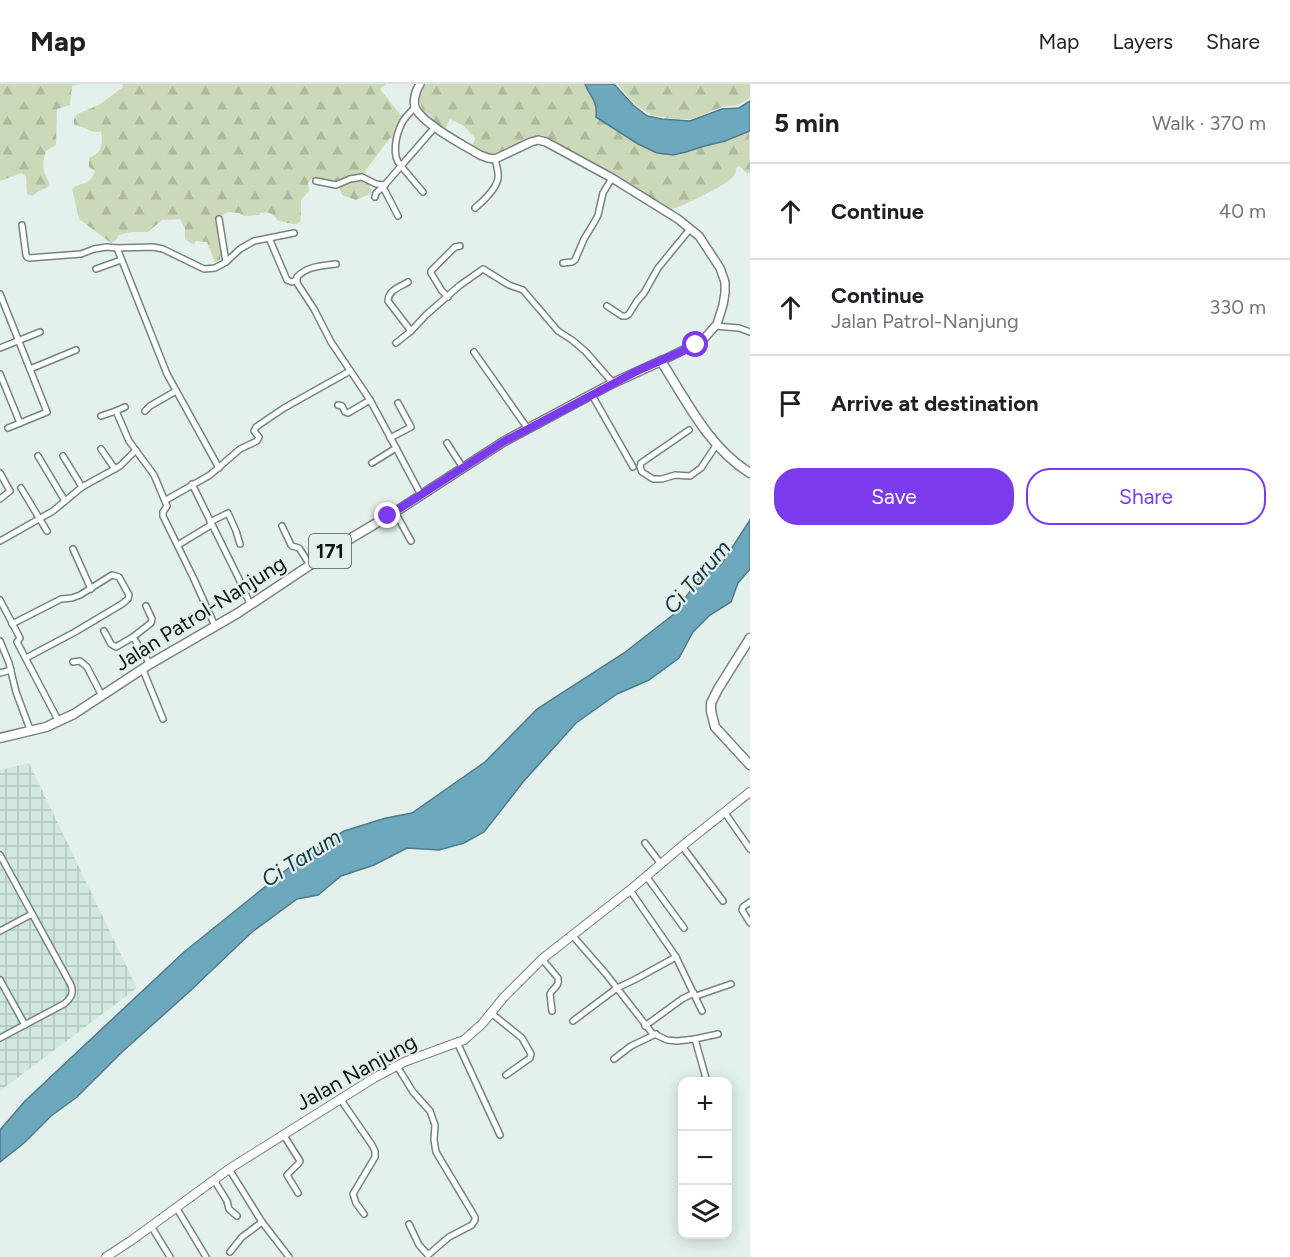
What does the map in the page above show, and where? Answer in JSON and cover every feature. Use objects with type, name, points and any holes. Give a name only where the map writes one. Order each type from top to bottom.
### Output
[{"type":"main road","name":"Jalan Patrol-Nanjung","points":[[0,738],[31,732],[74,714],[503,442],[613,383],[661,361]]},
{"type":"main road","points":[[661,361],[700,423],[717,444],[750,472]]},
{"type":"main road","points":[[750,638],[711,703],[715,727],[750,765]]},
{"type":"main road","name":"Jalan Nanjung","points":[[106,1257],[229,1169],[374,1078],[432,1051],[464,1040],[482,1024],[542,959],[750,792]]},
{"type":"street","points":[[420,84],[415,98],[420,114],[435,127],[480,155],[495,159],[531,142],[538,140],[546,142],[612,178],[678,219],[699,236],[723,275],[724,299],[715,326],[707,336],[696,345],[661,361]]},
{"type":"street","points":[[416,107],[402,124],[395,156],[396,161],[423,192]]},
{"type":"street","points":[[375,197],[376,193],[435,127]]},
{"type":"street","points":[[475,208],[486,198],[498,180],[495,159]]},
{"type":"street","points":[[316,181],[336,185],[362,177],[384,186]]},
{"type":"street","points":[[562,263],[575,260],[584,239],[596,221],[603,193],[612,178]]},
{"type":"street","points":[[384,186],[398,216]]},
{"type":"street","points":[[219,219],[226,262]]},
{"type":"street","points":[[22,225],[26,255],[29,258],[67,256],[94,249],[153,247],[163,249],[204,269],[214,268],[226,262],[254,241],[294,233]]},
{"type":"street","points":[[607,306],[622,316],[629,314],[658,268],[690,229]]},
{"type":"street","points":[[269,238],[286,280],[291,282],[296,280],[299,274],[314,267],[336,264]]},
{"type":"street","points":[[448,297],[438,285],[431,271],[455,247],[460,246]]},
{"type":"street","points":[[117,248],[167,374],[219,468]]},
{"type":"street","points":[[96,269],[121,260]]},
{"type":"street","points":[[396,343],[471,276],[484,269],[509,285],[523,290],[558,332],[572,340],[585,352],[613,383]]},
{"type":"street","points":[[296,280],[314,309],[330,342],[370,400],[421,495]]},
{"type":"street","points":[[408,282],[390,292],[388,301],[411,332]]},
{"type":"street","points":[[0,294],[47,412]]},
{"type":"street","points":[[715,326],[749,329]]},
{"type":"street","points":[[0,348],[40,332]]},
{"type":"street","points":[[30,369],[76,350]]},
{"type":"street","points":[[474,352],[528,429]]},
{"type":"street","points":[[166,500],[210,475],[240,449],[259,439],[254,431],[256,426],[350,371]]},
{"type":"street","points":[[0,374],[20,423]]},
{"type":"street","points":[[145,411],[176,391]]},
{"type":"street","points":[[592,395],[633,467]]},
{"type":"street","points":[[338,405],[342,405],[348,413],[370,400]]},
{"type":"street","points":[[390,438],[411,428],[398,403]]},
{"type":"street","points":[[101,416],[125,407]]},
{"type":"street","points":[[8,428],[55,410]]},
{"type":"street","points":[[116,411],[129,441],[154,475],[166,500],[167,506],[162,514],[214,626]]},
{"type":"street","points":[[689,430],[641,463],[640,470],[657,480],[675,476],[690,476],[701,468],[717,444]]},
{"type":"street","points":[[447,443],[464,468]]},
{"type":"street","points":[[372,463],[396,448]]},
{"type":"street","points":[[101,449],[115,469]]},
{"type":"street","points":[[0,541],[53,511],[82,488],[115,469],[136,450]]},
{"type":"street","points":[[38,456],[65,501]]},
{"type":"street","points":[[63,456],[82,488]]},
{"type":"street","points":[[0,473],[10,490],[0,499]]},
{"type":"street","points":[[192,484],[250,604]]},
{"type":"street","points":[[21,488],[47,531]]},
{"type":"street","points":[[178,545],[231,512],[240,544]]},
{"type":"street","points":[[395,512],[411,542]]},
{"type":"street","points":[[282,526],[291,545],[299,548],[310,565]]},
{"type":"street","points":[[73,549],[91,589]]},
{"type":"street","points":[[12,624],[61,599],[72,598],[91,589],[110,576],[119,577],[129,595],[122,604],[26,658]]},
{"type":"street","points":[[0,600],[20,638],[17,642],[59,722]]},
{"type":"street","points":[[104,631],[111,644],[116,647],[133,637],[151,623],[152,620],[146,606]]},
{"type":"street","points":[[133,637],[147,667],[162,719]]},
{"type":"street","points":[[0,641],[31,732]]},
{"type":"street","points":[[73,662],[80,661],[87,667],[102,696]]},
{"type":"street","points":[[0,673],[11,670]]},
{"type":"street","points":[[726,813],[750,849]]},
{"type":"street","points":[[645,843],[661,864]]},
{"type":"street","points":[[682,846],[723,901]]},
{"type":"street","points":[[0,855],[73,991],[71,998],[64,1004],[0,1038]]},
{"type":"street","points":[[646,876],[684,928]]},
{"type":"street","points":[[630,890],[676,957],[702,1011]]},
{"type":"street","points":[[750,902],[742,910],[750,923]]},
{"type":"street","points":[[0,931],[32,914]]},
{"type":"street","points":[[572,935],[617,988],[645,1026],[656,1034],[667,1040],[676,1041],[718,1034]]},
{"type":"street","points":[[573,1021],[617,988],[676,957]]},
{"type":"street","points":[[542,959],[559,981],[550,994],[552,1011]]},
{"type":"street","points":[[0,980],[25,1025]]},
{"type":"street","points":[[645,1026],[682,999],[731,984]]},
{"type":"street","points":[[491,1013],[519,1035],[531,1054],[530,1058],[506,1075]]},
{"type":"street","points":[[614,1059],[631,1046],[656,1034]]},
{"type":"street","points":[[695,1039],[706,1077]]},
{"type":"street","points":[[457,1042],[500,1135]]},
{"type":"street","points":[[397,1066],[413,1092],[430,1111],[435,1125],[436,1152],[475,1217],[472,1225],[449,1237],[429,1256],[419,1245],[408,1224]]},
{"type":"street","points":[[341,1100],[375,1151],[375,1157],[353,1194],[363,1214]]},
{"type":"street","points":[[283,1134],[300,1162],[287,1175],[298,1193]]},
{"type":"street","points":[[229,1169],[262,1222],[290,1257]]},
{"type":"street","points":[[214,1180],[227,1201],[229,1209],[237,1216]]},
{"type":"street","points":[[176,1207],[206,1257]]},
{"type":"street","points":[[230,1252],[242,1237],[262,1222]]},
{"type":"street","points":[[151,1226],[170,1257]]},
{"type":"shaded area","points":[[29,763],[137,988],[0,1091],[0,770]]},
{"type":"green space","points":[[0,84],[79,84],[72,86],[70,105],[57,109],[56,145],[46,151],[43,163],[49,182],[48,187],[33,196],[27,194],[26,176],[22,173],[0,181]]},
{"type":"green space","points":[[122,84],[386,84],[380,89],[402,117],[394,139],[390,138],[365,171],[372,193],[356,200],[342,195],[338,183],[313,177],[308,183],[309,191],[301,200],[299,223],[292,224],[277,220],[274,215],[268,213],[244,216],[228,212],[215,219],[221,254],[220,260],[215,262],[207,242],[196,241],[194,244],[185,239],[185,229],[180,219],[162,220],[148,232],[119,235],[111,243],[79,219],[72,189],[93,176],[95,171],[89,167],[89,158],[97,153],[102,140],[101,131],[93,132],[74,125],[74,119],[77,114],[99,105],[123,87]]},
{"type":"green space","points":[[425,84],[585,84],[587,91],[594,99],[597,111],[613,127],[638,144],[657,153],[686,152],[725,141],[749,131],[750,173],[746,173],[740,166],[737,167],[735,174],[724,184],[672,209],[553,141],[526,141],[491,157],[481,154],[473,145],[475,138],[464,126],[450,119],[445,129],[423,111],[420,97]]},
{"type":"green space","points":[[618,84],[750,84],[750,98],[738,105],[722,107],[692,119],[674,119],[651,115],[632,102]]},
{"type":"water","points":[[585,84],[614,84],[633,105],[647,116],[662,119],[690,121],[722,109],[739,108],[750,101],[750,131],[686,152],[673,155],[657,153],[638,144],[596,117],[595,103]]},
{"type":"water","name":"Ci Tarum","points":[[750,520],[750,569],[738,583],[731,602],[710,615],[693,632],[679,658],[649,680],[617,694],[576,723],[523,782],[484,832],[464,843],[439,850],[407,848],[374,865],[341,876],[318,895],[297,899],[252,932],[122,1052],[77,1097],[51,1116],[24,1143],[0,1162],[0,1130],[25,1101],[184,952],[301,858],[344,831],[386,818],[412,813],[485,762],[537,709],[624,653],[674,614],[700,577],[721,565]]},
{"type":"route","points":[[388,516],[503,442],[637,371],[696,345]]}]
